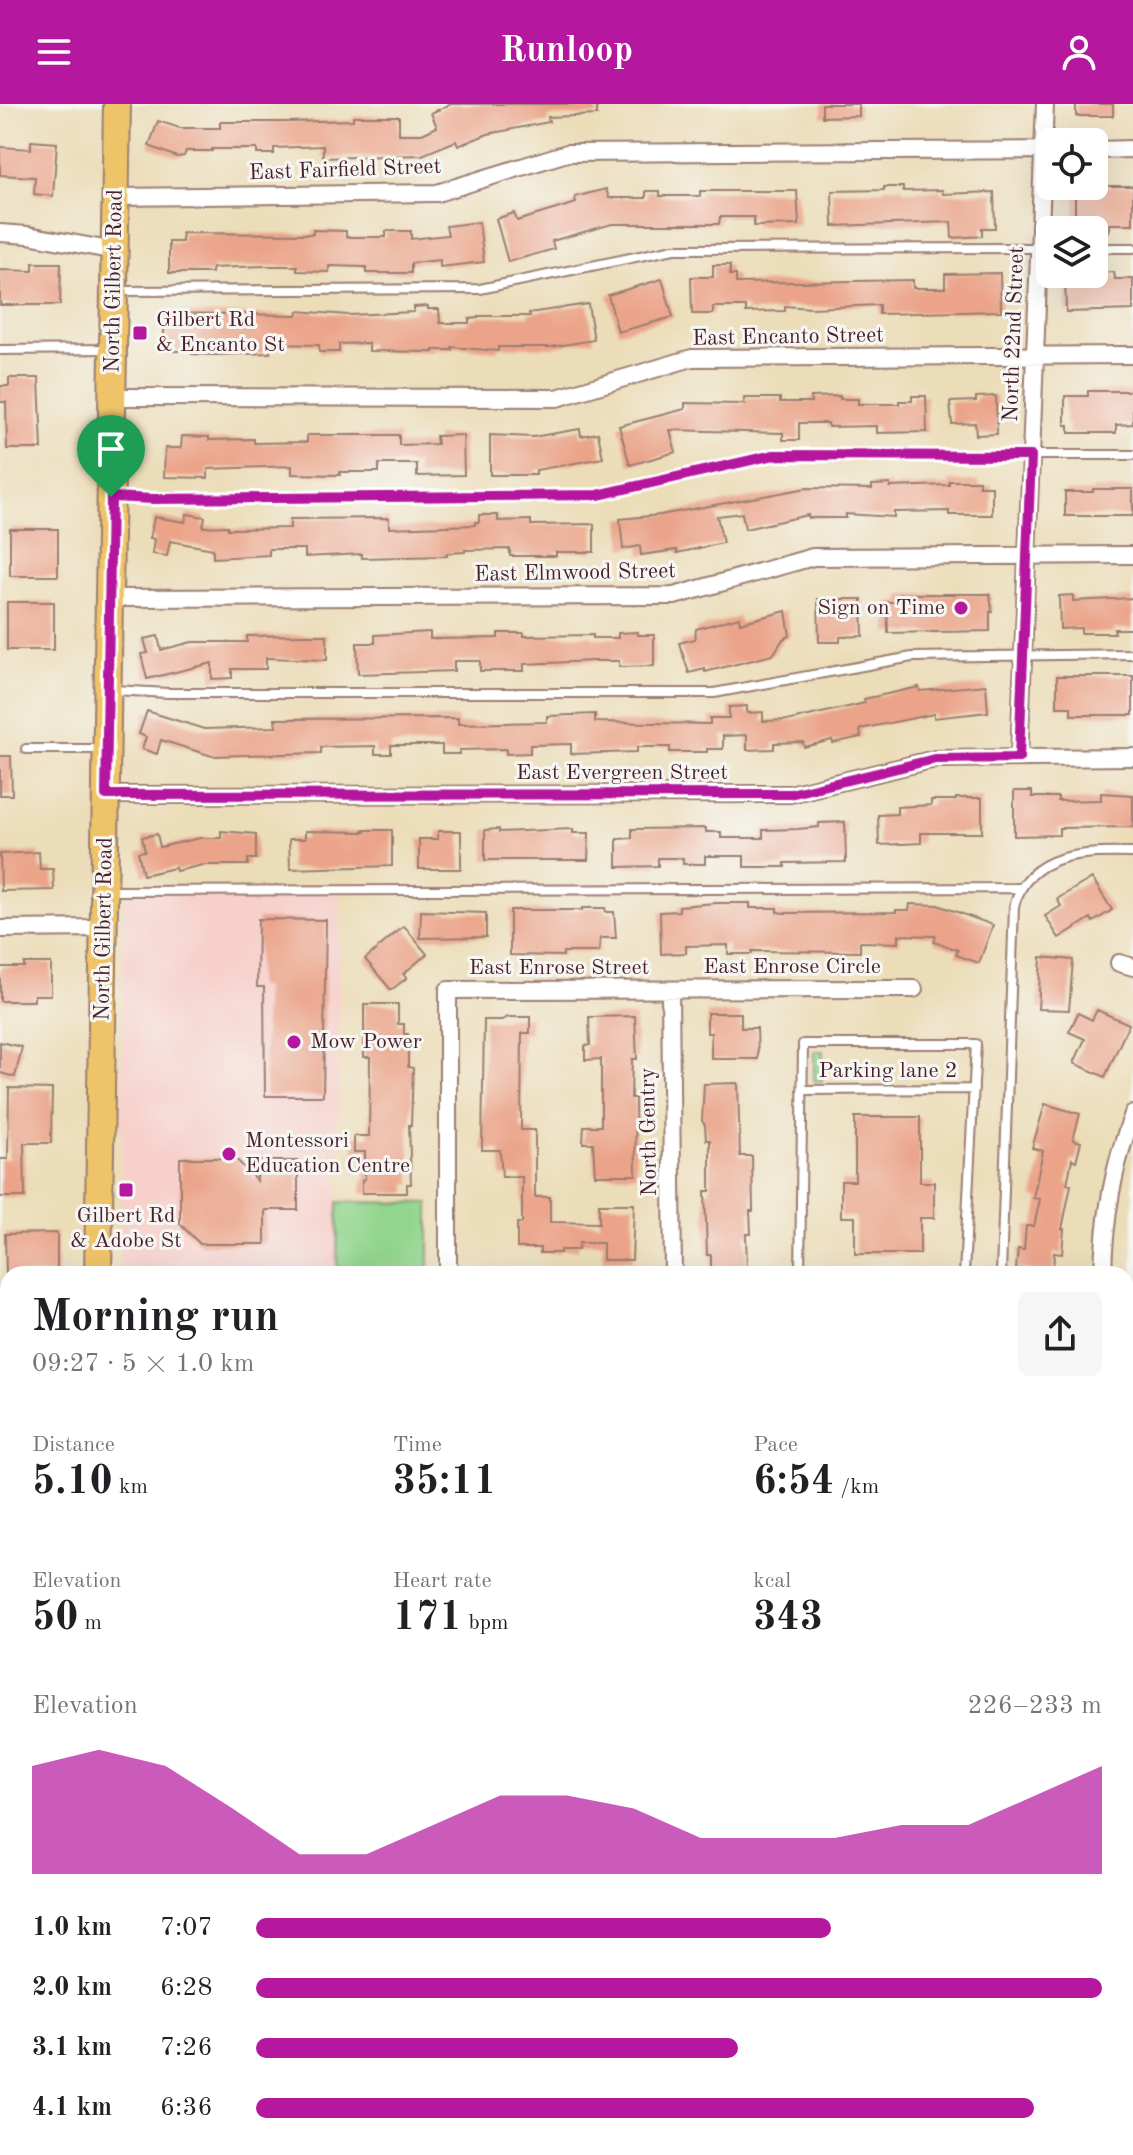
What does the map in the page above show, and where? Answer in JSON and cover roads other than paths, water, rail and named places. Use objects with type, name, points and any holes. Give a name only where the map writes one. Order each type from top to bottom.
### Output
[{"type":"main road","name":"North Gilbert Road","points":[[98,1266],[117,104]]},
{"type":"street","name":"North 22nd Street","points":[[1045,104],[1046,128]]},
{"type":"street","points":[[1108,150],[1133,149]]},
{"type":"street","name":"East Fairfield Street","points":[[116,197],[437,193],[567,153],[1036,150]]},
{"type":"street","points":[[0,233],[115,251]]},
{"type":"street","name":"North 22nd Street","points":[[1019,758],[1035,356],[1041,288]]},
{"type":"street","name":"East Encanto Street","points":[[113,397],[557,398],[692,358],[1133,355]]},
{"type":"street","name":"East Elmwood Street","points":[[109,598],[674,596],[813,557],[1133,555]]},
{"type":"street","name":"East Evergreen Street","points":[[106,795],[790,794],[935,759],[1133,757]]},
{"type":"street","points":[[0,929],[104,928]]},
{"type":"street","name":"East Enrose Circle","points":[[670,990],[914,989]]},
{"type":"street","name":"East Enrose Street","points":[[448,1266],[448,990],[670,990]]},
{"type":"street","name":"North Gentry","points":[[670,990],[673,1266]]},
{"type":"street","points":[[1103,1266],[1107,1204],[1119,1152],[1133,1114]]},
{"type":"lane","points":[[114,291],[396,292],[480,289],[674,249],[1036,248]]},
{"type":"lane","points":[[1108,248],[1133,248]]},
{"type":"lane","points":[[0,350],[114,349]]},
{"type":"lane","points":[[111,497],[598,495],[774,455],[1133,455]]},
{"type":"lane","points":[[108,690],[168,693],[714,693],[912,657],[1133,654]]},
{"type":"lane","points":[[26,749],[107,749]]},
{"type":"lane","points":[[1001,1266],[1014,906],[1019,888],[1050,861],[1084,854],[1133,853]]},
{"type":"lane","points":[[105,891],[1019,888]]},
{"type":"lane","points":[[800,1266],[803,1044],[976,1044],[964,1266]]},
{"type":"lane","name":"Parking lane 2","points":[[802,1090],[974,1089]]},
{"type":"place","name":"Gilbert Rd & Encanto St","points":[[140,333]]},
{"type":"place","name":"Sign on Time","points":[[961,608]]},
{"type":"place","name":"Mow Power","points":[[294,1042]]},
{"type":"place","name":"Montessori Education Centre","points":[[229,1154]]},
{"type":"place","name":"Gilbert Rd & Adobe St","points":[[126,1190]]}]
